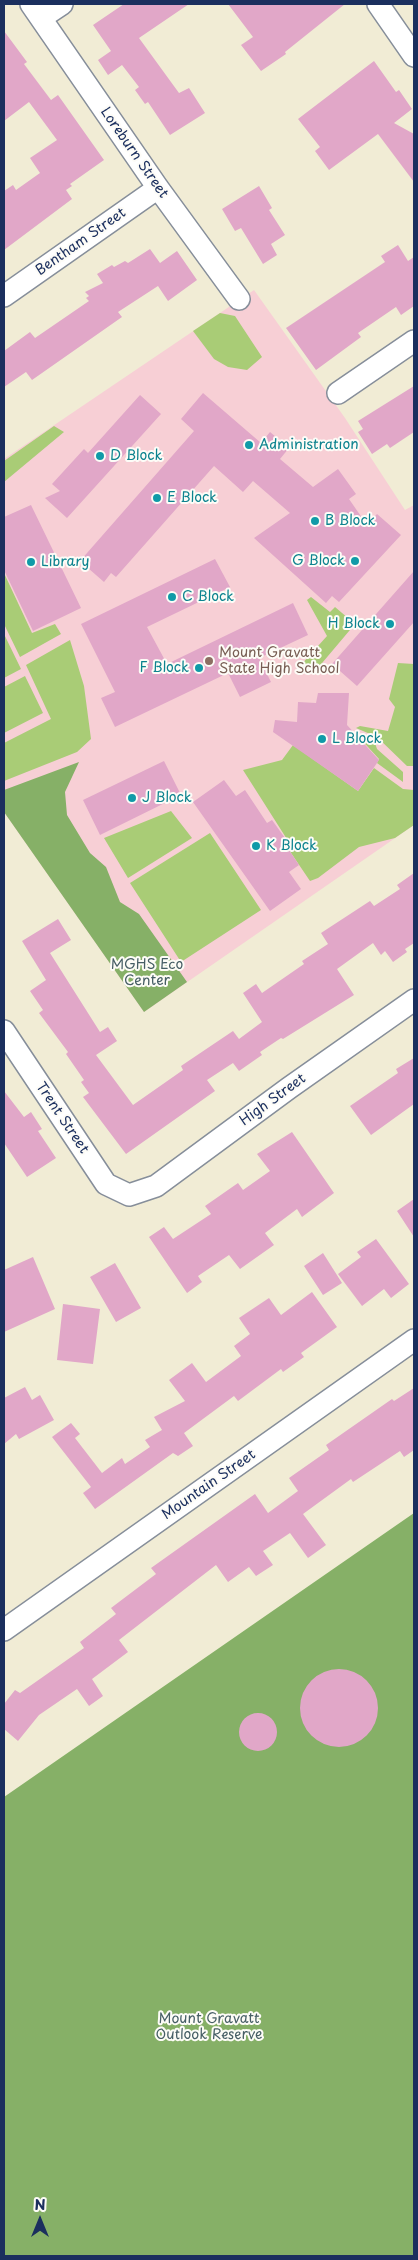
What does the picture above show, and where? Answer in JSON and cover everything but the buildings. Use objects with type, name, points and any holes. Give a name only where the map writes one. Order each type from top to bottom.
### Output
[{"type":"street","points":[[36,11],[62,4]]},
{"type":"street","points":[[378,4],[414,56]]},
{"type":"street","name":"Loreburn Street","points":[[36,11],[158,188],[239,299]]},
{"type":"street","name":"Bentham Street","points":[[4,296],[158,188]]},
{"type":"street","points":[[338,393],[414,341]]},
{"type":"street","name":"High Street","points":[[129,1195],[156,1186],[289,1088],[414,1000]]},
{"type":"street","name":"Trent Street","points":[[4,1031],[106,1184],[129,1195]]},
{"type":"street","name":"Mountain Street","points":[[4,1630],[414,1340]]},
{"type":"shaded area","name":"Mount Gravatt State High School","points":[[254,290],[345,418],[405,510],[414,505],[414,825],[144,1012],[4,812],[4,459]]},
{"type":"green space","points":[[220,313],[235,316],[262,357],[247,370],[228,367],[214,359],[193,331]]},
{"type":"green space","points":[[54,426],[64,432],[4,482],[4,461]]},
{"type":"green space","points":[[4,573],[32,633],[55,624],[61,634],[20,657],[4,624]]},
{"type":"green space","points":[[311,597],[330,612],[335,607],[355,624],[317,669],[300,666],[327,636],[307,600]]},
{"type":"green space","points":[[4,634],[21,669],[4,678]]},
{"type":"green space","points":[[70,640],[84,686],[91,739],[77,752],[4,781],[4,743],[51,719],[26,665]]},
{"type":"green space","points":[[398,663],[414,664],[414,766],[407,766],[377,737],[356,728],[360,726],[388,731],[395,707],[389,699]]},
{"type":"green space","points":[[25,676],[43,713],[4,733],[4,687]]},
{"type":"green space","points":[[357,735],[375,743],[377,749],[403,772],[403,782],[377,763],[379,759]]},
{"type":"green space","points":[[293,745],[358,791],[374,768],[403,789],[414,790],[414,825],[395,838],[359,847],[318,878],[310,881],[287,847],[290,844],[243,770],[282,760]]},
{"type":"green space","name":"MGHS Eco Center","points":[[79,762],[65,792],[67,815],[90,853],[106,867],[120,902],[139,914],[187,982],[144,1012],[4,812],[4,790]]},
{"type":"green space","points":[[171,811],[192,838],[128,878],[104,838]]},
{"type":"green space","points":[[210,833],[261,910],[181,962],[130,883]]},
{"type":"green space","name":"Mount Gravatt Outlook Reserve","points":[[414,1513],[414,2256],[4,2256],[4,1797]]},
{"type":"place","name":"Administration","points":[[249,445]]},
{"type":"place","name":"D Block","points":[[100,456]]},
{"type":"place","name":"E Block","points":[[157,498]]},
{"type":"place","name":"B Block","points":[[315,521]]},
{"type":"place","name":"G Block","points":[[355,561]]},
{"type":"place","name":"Library","points":[[31,562]]},
{"type":"place","name":"C Block","points":[[172,597]]},
{"type":"place","name":"H Block","points":[[390,624]]},
{"type":"place","name":"Mount Gravatt State High School","points":[[209,661]]},
{"type":"place","name":"F Block","points":[[199,668]]},
{"type":"place","name":"L Block","points":[[322,739]]},
{"type":"place","name":"J Block","points":[[132,798]]},
{"type":"place","name":"K Block","points":[[256,846]]}]
